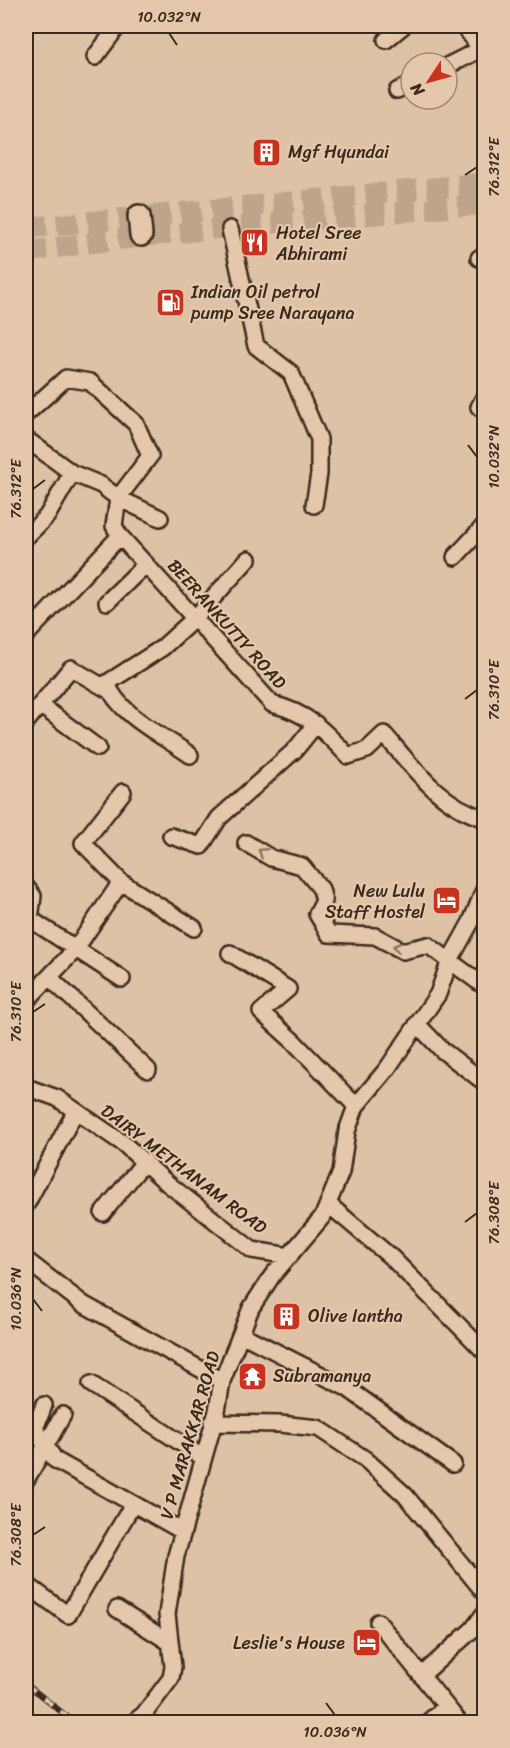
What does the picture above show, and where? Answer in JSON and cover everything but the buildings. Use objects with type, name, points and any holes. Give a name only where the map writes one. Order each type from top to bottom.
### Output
[{"type":"street","points":[[95,57],[118,26]]},
{"type":"street","points":[[386,40],[403,26]]},
{"type":"street","points":[[459,61],[483,52],[464,26]]},
{"type":"street","points":[[230,229],[256,346],[291,373],[319,439],[320,474],[314,505]]},
{"type":"street","points":[[26,414],[66,378],[90,382],[136,424],[150,456],[118,498],[114,526],[120,536],[26,635]]},
{"type":"street","points":[[26,439],[72,473],[101,485],[118,498],[160,518]]},
{"type":"street","points":[[26,537],[47,516],[72,473]]},
{"type":"street","points":[[455,557],[484,526]]},
{"type":"street","name":"BEERANKUTTY ROAD","points":[[120,536],[272,704],[292,709],[316,724],[348,756],[367,750],[384,734],[432,787],[470,814],[484,818]]},
{"type":"street","points":[[110,691],[107,683],[162,648],[195,618],[248,560]]},
{"type":"street","points":[[107,602],[146,564]]},
{"type":"street","points":[[26,722],[71,668],[110,691],[128,711],[190,755]]},
{"type":"street","points":[[40,705],[98,748]]},
{"type":"street","points":[[171,836],[201,846],[219,818],[296,750],[316,724]]},
{"type":"street","points":[[123,792],[83,843],[121,882],[194,928]]},
{"type":"street","points":[[246,843],[271,858],[302,866],[312,876],[324,901],[317,915],[329,934],[375,936],[403,951],[428,945],[484,986]]},
{"type":"street","points":[[26,1001],[75,950],[121,882]]},
{"type":"street","points":[[26,887],[33,896],[30,919],[122,979]]},
{"type":"street","name":"V P MARAKKAR ROAD","points":[[134,1722],[144,1714],[171,1678],[173,1666],[167,1614],[182,1532],[222,1381],[250,1308],[272,1276],[323,1216],[341,1172],[347,1131],[356,1106],[387,1069],[438,993],[450,960],[471,922],[484,890]]},
{"type":"street","points":[[231,953],[288,989],[261,1012],[294,1041],[356,1106]]},
{"type":"street","points":[[49,977],[148,1070]]},
{"type":"street","points":[[417,1024],[442,1050],[484,1082]]},
{"type":"street","name":"DAIRY METHANAM ROAD","points":[[26,1087],[57,1098],[145,1161],[167,1183],[252,1250],[290,1256]]},
{"type":"street","points":[[26,1205],[75,1112]]},
{"type":"street","points":[[103,1213],[145,1161]]},
{"type":"street","points":[[328,1204],[393,1258],[484,1351]]},
{"type":"street","points":[[26,1260],[83,1304],[222,1381]]},
{"type":"street","points":[[241,1334],[347,1388],[453,1464]]},
{"type":"street","points":[[91,1384],[202,1456]]},
{"type":"street","points":[[44,1405],[35,1429],[45,1448],[55,1460],[182,1532]]},
{"type":"street","points":[[26,1480],[63,1414]]},
{"type":"street","points":[[212,1423],[280,1424],[318,1428],[365,1459],[405,1495],[484,1592]]},
{"type":"street","points":[[26,1584],[68,1615],[133,1504]]},
{"type":"street","points":[[117,1609],[170,1642]]},
{"type":"street","points":[[422,1675],[473,1629],[484,1614]]},
{"type":"street","points":[[378,1622],[459,1722]]},
{"type":"street","points":[[428,1722],[446,1707]]},
{"type":"tunnel","points":[[26,228],[484,183]]},
{"type":"tunnel","points":[[26,252],[197,231],[484,204]]},
{"type":"railway","points":[[26,1684],[74,1722]]},
{"type":"railway","points":[[26,1710],[40,1722]]},
{"type":"place","name":"Mgf Hyundai","points":[[267,152]]},
{"type":"place","name":"Hotel Sree Abhirami","points":[[255,243]]},
{"type":"place","name":"Indian Oil petrol pump Sree Narayana","points":[[170,302]]},
{"type":"place","name":"New Lulu Staff Hostel","points":[[446,901]]},
{"type":"place","name":"Olive Iantha","points":[[287,1316]]},
{"type":"place","name":"Subramanya","points":[[252,1376]]},
{"type":"place","name":"Leslie's House","points":[[366,1643]]}]
